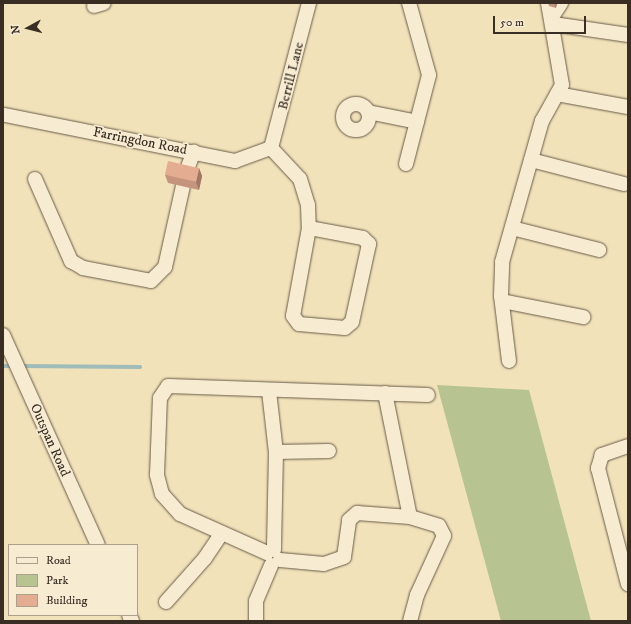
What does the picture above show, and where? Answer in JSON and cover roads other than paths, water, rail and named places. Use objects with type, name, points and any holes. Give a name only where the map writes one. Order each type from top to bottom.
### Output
[{"type":"street","name":"Berrill Lane","points":[[271,148],[309,3]]},
{"type":"street","points":[[406,164],[429,75],[409,3]]},
{"type":"street","points":[[509,361],[502,301],[502,262],[546,111],[558,94],[562,76],[553,21],[548,3]]},
{"type":"street","points":[[553,21],[561,3]]},
{"type":"street","points":[[553,21],[628,35]]},
{"type":"street","points":[[558,94],[628,107]]},
{"type":"street","points":[[368,112],[417,122]]},
{"type":"street","name":"Farringdon Road","points":[[5,115],[194,151],[235,162],[271,148]]},
{"type":"street","points":[[271,148],[300,179],[308,205],[309,228],[292,316],[299,324],[345,328],[352,322],[369,244],[363,238],[309,228]]},
{"type":"street","points":[[186,172],[194,151]]},
{"type":"street","points":[[531,160],[624,184]]},
{"type":"street","points":[[35,179],[71,261],[83,268],[151,281],[165,267],[183,186]]},
{"type":"street","points":[[512,228],[599,250]]},
{"type":"street","points":[[502,301],[583,317]]},
{"type":"street","name":"Outspan Road","points":[[3,335],[98,544]]},
{"type":"street","points":[[410,621],[418,594],[444,536],[439,526],[410,517],[357,513],[349,520],[344,557],[324,564],[273,557],[180,514],[162,494],[157,475],[160,398],[172,384],[269,390],[428,395]]},
{"type":"street","points":[[256,621],[256,601],[273,557],[276,452],[269,390]]},
{"type":"street","points":[[385,393],[410,517]]},
{"type":"street","points":[[628,446],[602,455],[598,468],[628,584]]},
{"type":"street","points":[[276,452],[329,451]]},
{"type":"street","points":[[166,602],[205,558],[222,533]]},
{"type":"waterway","points":[[3,366],[13,366]]},
{"type":"waterway","points":[[21,366],[140,367]]}]
